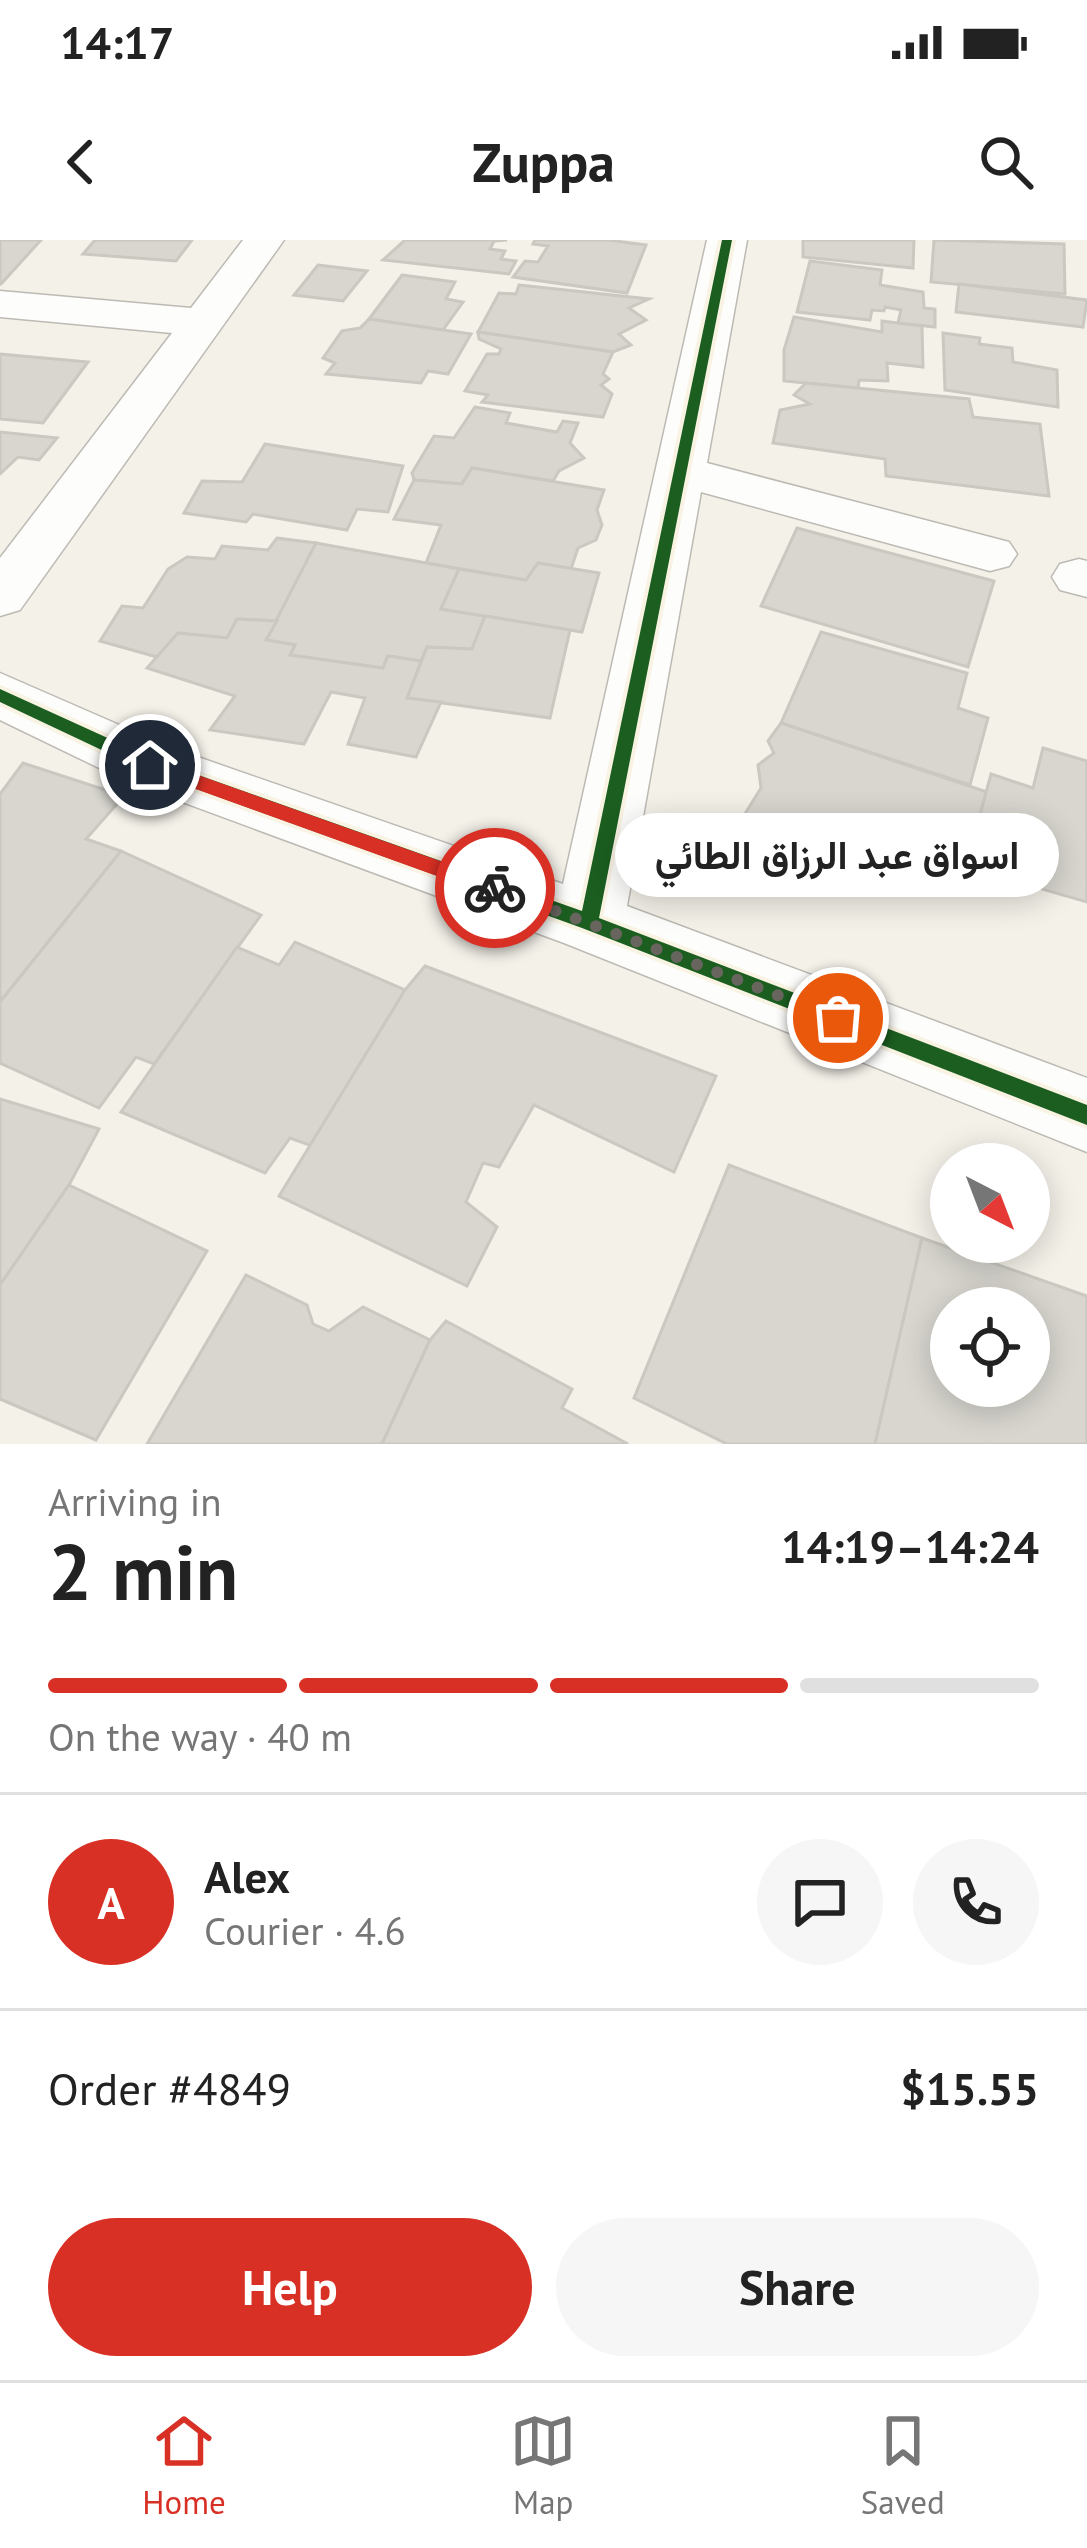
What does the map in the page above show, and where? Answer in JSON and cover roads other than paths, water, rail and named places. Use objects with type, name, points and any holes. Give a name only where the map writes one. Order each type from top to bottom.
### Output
[{"type":"street","points":[[0,597],[264,240]]},
{"type":"street","points":[[589,922],[728,240]]},
{"type":"street","points":[[0,304],[200,322]]},
{"type":"street","points":[[680,471],[990,554]]},
{"type":"street","points":[[0,695],[150,765],[589,922],[1087,1115]]},
{"type":"place","name":"اسواق عبد الرزاق الطائي","points":[[838,1018]]}]
